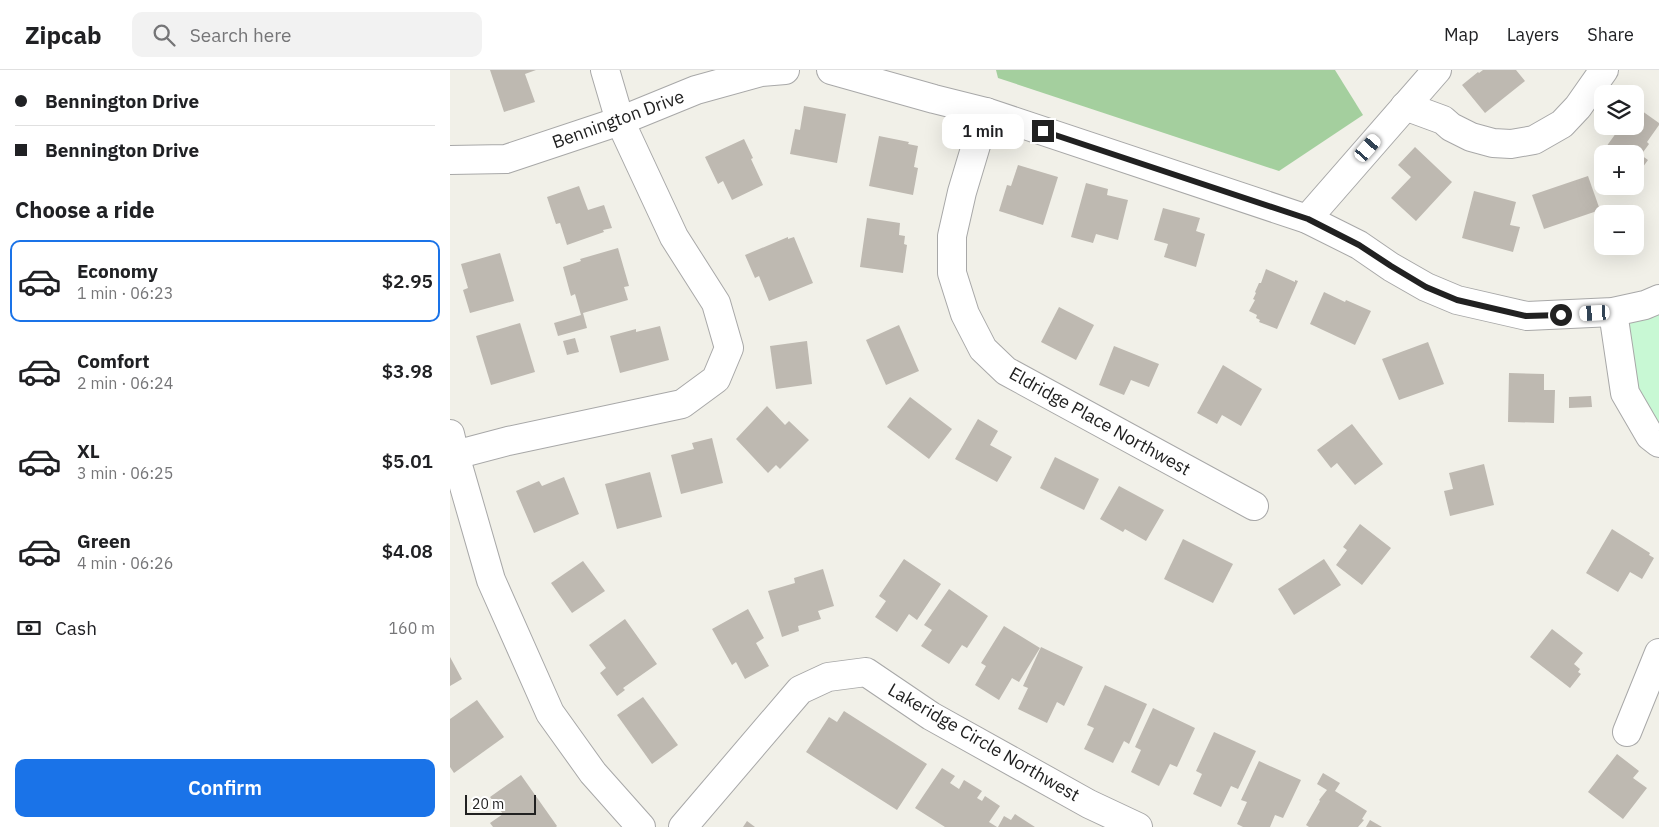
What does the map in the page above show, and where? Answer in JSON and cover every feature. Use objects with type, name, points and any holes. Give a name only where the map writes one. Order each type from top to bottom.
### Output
[{"type":"street","points":[[605,70],[620,120],[674,237],[716,303],[729,348],[716,379],[682,404],[508,441],[452,449],[492,580],[550,713],[593,773],[641,827]]},
{"type":"street","name":"Bennington Drive","points":[[450,160],[506,158],[620,120],[696,90],[761,72],[785,70]]},
{"type":"street","points":[[832,70],[986,112],[1308,219],[1359,245],[1426,287],[1457,300],[1526,316],[1612,312],[1659,300]]},
{"type":"street","points":[[1308,219],[1437,70]]},
{"type":"street","points":[[1405,106],[1443,120],[1451,127],[1471,137],[1492,143],[1510,144],[1534,140],[1562,124],[1578,107],[1604,70]]},
{"type":"street","name":"Eldridge Place Northwest","points":[[986,112],[962,192],[952,236],[952,273],[965,314],[983,349],[1006,371],[1254,506]]},
{"type":"street","points":[[1612,312],[1625,393],[1650,436],[1659,443]]},
{"type":"street","points":[[1627,732],[1659,653]]},
{"type":"street","name":"Lakeridge Circle Northwest","points":[[683,827],[800,690],[828,677],[866,672],[931,716],[1089,804],[1138,827]]},
{"type":"green space","points":[[996,70],[1335,70],[1363,115],[1279,171],[998,78]]},
{"type":"green space","points":[[1659,299],[1659,443],[1650,436],[1613,312]]},
{"type":"building","points":[[490,70],[536,70],[525,74],[535,102],[504,112]]},
{"type":"building","points":[[1483,70],[1516,70],[1525,81],[1485,113],[1462,85]]},
{"type":"building","points":[[804,106],[846,114],[837,163],[790,154],[795,129],[800,130]]},
{"type":"building","points":[[1644,112],[1659,123],[1647,142],[1649,144],[1644,151],[1644,145],[1607,145],[1615,135],[1644,135]]},
{"type":"building","points":[[879,136],[909,142],[908,144],[918,146],[914,167],[918,168],[913,195],[869,186]]},
{"type":"building","points":[[744,139],[763,185],[732,200],[723,181],[718,184],[705,157]]},
{"type":"building","points":[[1415,147],[1452,182],[1416,221],[1391,198],[1411,177],[1398,165]]},
{"type":"building","points":[[1644,157],[1648,160],[1644,166]]},
{"type":"building","points":[[1018,165],[1058,177],[1043,225],[999,211],[1007,185],[1011,186]]},
{"type":"building","points":[[1588,176],[1598,205],[1594,205],[1594,212],[1544,229],[1532,195]]},
{"type":"building","points":[[1086,183],[1108,189],[1107,195],[1128,200],[1118,240],[1096,234],[1093,243],[1071,237]]},
{"type":"building","points":[[579,186],[588,210],[604,205],[612,228],[567,245],[560,223],[556,224],[547,197]]},
{"type":"building","points":[[1474,191],[1516,202],[1510,225],[1520,227],[1513,252],[1462,238]]},
{"type":"building","points":[[1163,208],[1200,218],[1196,231],[1205,234],[1196,267],[1164,257],[1168,244],[1154,240]]},
{"type":"building","points":[[867,218],[900,223],[899,235],[905,236],[904,244],[907,245],[903,273],[860,267]]},
{"type":"building","points":[[788,237],[788,239],[794,237],[813,283],[769,301],[759,276],[755,278],[745,255]]},
{"type":"building","points":[[618,248],[629,286],[624,287],[628,300],[583,313],[587,328],[558,336],[554,323],[581,315],[575,294],[571,296],[563,267],[581,261],[580,259]]},
{"type":"building","points":[[500,253],[514,301],[470,313],[463,290],[468,288],[461,264]]},
{"type":"building","points":[[1266,269],[1295,282],[1295,280],[1298,281],[1277,329],[1259,322],[1260,320],[1256,318],[1257,315],[1249,311],[1255,300],[1253,299],[1255,292],[1259,283],[1261,283]]},
{"type":"building","points":[[1324,292],[1371,311],[1355,345],[1310,324]]},
{"type":"building","points":[[1059,307],[1094,325],[1076,360],[1041,342]]},
{"type":"building","points":[[520,323],[535,372],[491,385],[476,336]]},
{"type":"building","points":[[899,325],[919,371],[886,385],[866,340]]},
{"type":"building","points":[[660,326],[669,360],[620,373],[610,336],[636,329],[636,332]]},
{"type":"building","points":[[575,338],[579,352],[567,355],[563,341]]},
{"type":"building","points":[[807,341],[812,384],[776,389],[770,346]]},
{"type":"building","points":[[1428,342],[1444,384],[1399,400],[1382,359]]},
{"type":"building","points":[[1114,346],[1159,364],[1149,387],[1131,380],[1124,395],[1099,385]]},
{"type":"building","points":[[1223,365],[1262,389],[1241,426],[1222,415],[1217,424],[1197,413]]},
{"type":"building","points":[[1509,373],[1544,374],[1544,390],[1555,390],[1554,423],[1508,422]]},
{"type":"building","points":[[1591,396],[1592,407],[1569,408],[1569,397]]},
{"type":"building","points":[[910,397],[952,429],[929,459],[887,427]]},
{"type":"building","points":[[767,406],[785,425],[789,421],[809,440],[780,469],[776,465],[768,473],[736,439]]},
{"type":"building","points":[[978,419],[998,431],[990,445],[1012,457],[997,482],[955,459]]},
{"type":"building","points":[[1352,424],[1383,464],[1355,485],[1337,463],[1331,468],[1317,450]]},
{"type":"building","points":[[712,438],[723,483],[681,494],[671,455],[694,449],[692,443]]},
{"type":"building","points":[[1055,457],[1099,479],[1084,510],[1040,488]]},
{"type":"building","points":[[1484,464],[1494,505],[1450,516],[1444,491],[1453,489],[1449,473]]},
{"type":"building","points":[[650,472],[662,517],[617,529],[605,484]]},
{"type":"building","points":[[564,477],[579,514],[534,533],[516,491],[539,481],[542,486]]},
{"type":"building","points":[[1119,486],[1164,510],[1146,541],[1125,529],[1123,532],[1100,519]]},
{"type":"building","points":[[1360,524],[1391,548],[1362,585],[1336,565],[1347,550],[1343,547]]},
{"type":"building","points":[[1612,529],[1650,553],[1649,555],[1654,558],[1642,579],[1630,572],[1618,592],[1586,573]]},
{"type":"building","points":[[1183,539],[1233,564],[1213,603],[1164,579]]},
{"type":"building","points":[[904,559],[941,584],[917,620],[909,614],[897,632],[875,617],[886,601],[879,596]]},
{"type":"building","points":[[1324,559],[1341,585],[1294,615],[1278,589]]},
{"type":"building","points":[[583,561],[605,591],[572,613],[551,583]]},
{"type":"building","points":[[823,569],[834,606],[818,611],[821,619],[798,626],[799,631],[782,637],[768,591],[795,583],[794,578]]},
{"type":"building","points":[[949,589],[988,616],[967,648],[962,645],[949,664],[921,646],[932,630],[924,625]]},
{"type":"building","points":[[748,609],[764,638],[756,643],[769,666],[745,679],[736,662],[732,665],[712,629]]},
{"type":"building","points":[[625,619],[657,664],[623,688],[625,690],[617,696],[600,673],[606,668],[589,645]]},
{"type":"building","points":[[1004,626],[1040,648],[1019,682],[1012,678],[999,700],[975,685],[986,666],[981,663]]},
{"type":"building","points":[[1552,629],[1583,653],[1574,664],[1580,669],[1578,672],[1581,674],[1570,688],[1530,657]]},
{"type":"building","points":[[1041,647],[1083,667],[1064,706],[1057,702],[1047,723],[1018,709],[1028,688],[1023,686]]},
{"type":"building","points":[[450,657],[462,679],[450,686]]},
{"type":"building","points":[[1105,685],[1147,704],[1129,744],[1124,741],[1113,763],[1084,749],[1094,728],[1087,725]]},
{"type":"building","points":[[643,697],[678,745],[652,764],[617,715]]},
{"type":"building","points":[[477,700],[504,737],[454,773],[450,767],[450,719]]},
{"type":"building","points":[[1153,708],[1195,728],[1177,767],[1170,764],[1159,786],[1131,772],[1141,750],[1135,747]]},
{"type":"building","points":[[844,711],[927,764],[897,810],[806,752],[829,717],[837,722]]},
{"type":"building","points":[[1214,732],[1256,751],[1238,789],[1231,786],[1221,807],[1193,794],[1202,774],[1196,771]]},
{"type":"building","points":[[1617,754],[1639,771],[1633,778],[1647,788],[1623,819],[1588,792]]},
{"type":"building","points":[[1259,761],[1301,780],[1283,818],[1275,815],[1270,827],[1243,827],[1237,824],[1247,802],[1241,800]]},
{"type":"building","points":[[942,768],[955,776],[950,783],[959,789],[964,780],[982,791],[977,798],[982,801],[985,796],[1000,806],[989,822],[997,827],[945,827],[915,808]]},
{"type":"building","points":[[1323,773],[1340,783],[1335,791],[1367,811],[1362,819],[1364,820],[1358,827],[1309,827],[1306,825],[1319,800],[1327,790],[1317,784]]},
{"type":"building","points":[[521,775],[556,827],[493,827],[490,823],[503,814],[490,797]]},
{"type":"building","points":[[1015,814],[1035,827],[998,827],[1004,816],[1011,820]]},
{"type":"building","points":[[1370,820],[1382,827],[1366,827]]},
{"type":"building","points":[[747,821],[755,827],[743,827]]},
{"type":"route","points":[[1043,131],[1308,219],[1359,245],[1426,287],[1457,300],[1497,311],[1526,316],[1561,315]]}]
